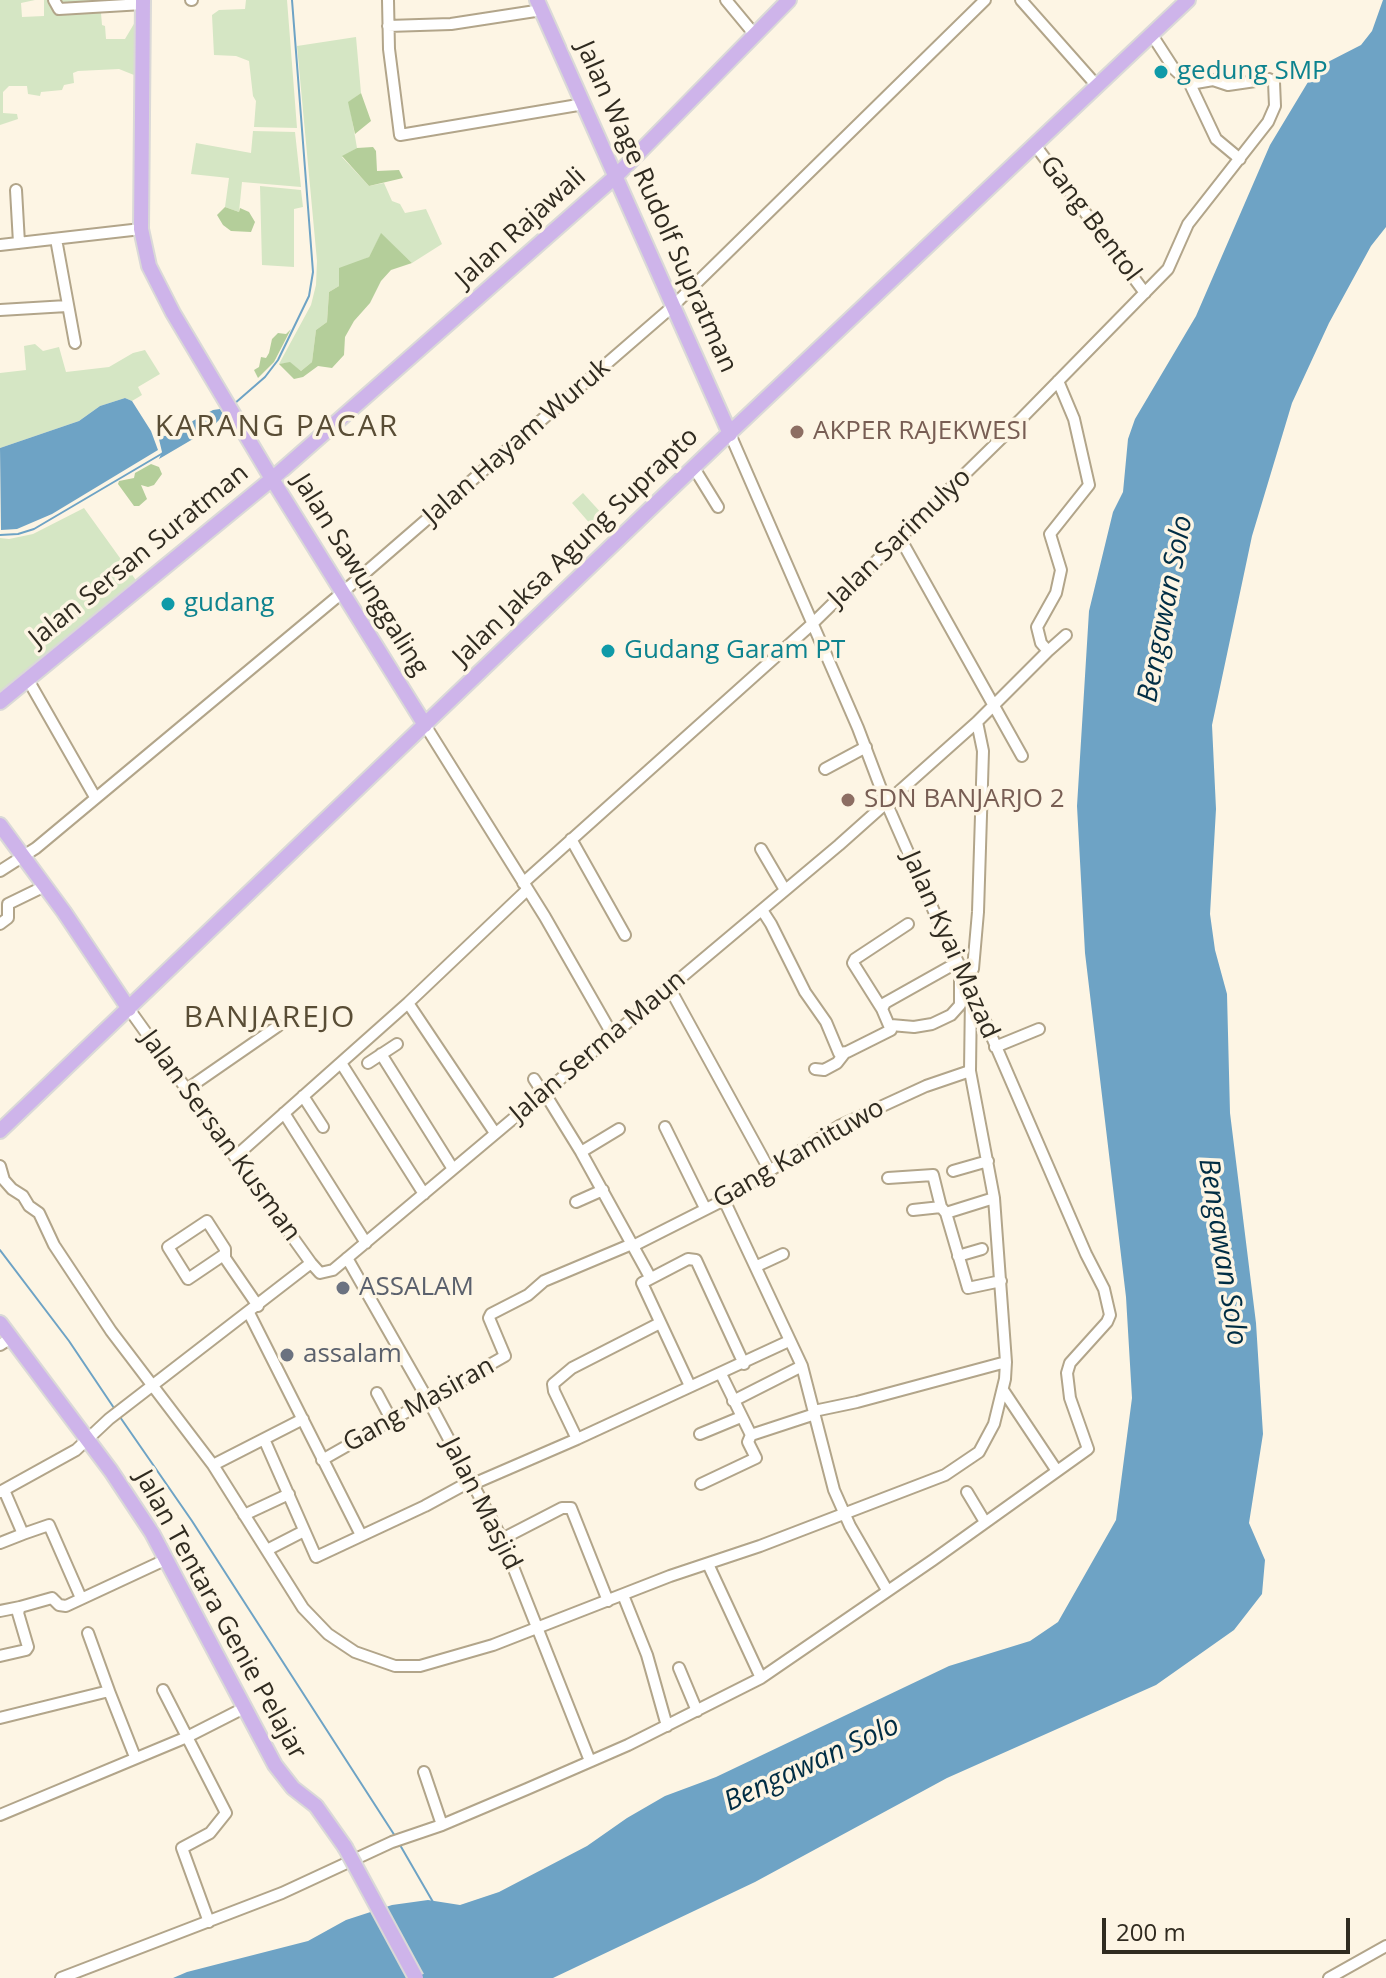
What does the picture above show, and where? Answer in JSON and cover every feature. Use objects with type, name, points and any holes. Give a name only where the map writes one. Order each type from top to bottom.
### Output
[{"type":"main road","name":"Jalan Rajawali","points":[[272,479],[616,176],[789,0]]},
{"type":"main road","name":"Jalan Jaksa Agung Suprapto","points":[[0,1131],[1188,0]]},
{"type":"main road","name":"Jalan Sawunggaling","points":[[143,2],[141,229],[146,258],[161,290],[272,479],[425,725]]},
{"type":"main road","name":"Jalan Wage Rudolf Supratman","points":[[540,5],[730,434]]},
{"type":"main road","name":"Jalan Sersan Suratman","points":[[0,702],[272,479]]},
{"type":"main road","points":[[0,825],[129,1009]]},
{"type":"main road","name":"Jalan Tentara Genie Pelajar","points":[[0,1323],[6,1342],[86,1439],[131,1500],[167,1559],[284,1778],[316,1806],[345,1847],[416,1978]]},
{"type":"street","points":[[54,0],[59,9],[143,2]]},
{"type":"street","points":[[388,0],[394,105],[402,136],[584,104]]},
{"type":"street","points":[[726,0],[755,35]]},
{"type":"street","name":"Jalan Hayam Wuruk","points":[[0,871],[24,857],[343,592],[672,307],[985,0]]},
{"type":"street","points":[[1021,0],[1098,87]]},
{"type":"street","points":[[388,26],[451,24],[540,5]]},
{"type":"street","points":[[1152,35],[1174,69],[1190,84],[1216,139],[1240,159]]},
{"type":"street","name":"Jalan Sarimulyo","points":[[236,1156],[408,1003],[571,839],[811,625],[1168,269],[1188,224],[1268,122],[1275,106],[1272,80],[1228,85],[1209,80],[1190,84]]},
{"type":"street","name":"Gang Bentol","points":[[1035,145],[1145,293]]},
{"type":"street","points":[[16,190],[19,243]]},
{"type":"street","points":[[0,245],[141,229]]},
{"type":"street","points":[[56,239],[75,343]]},
{"type":"street","points":[[0,310],[67,306]]},
{"type":"street","points":[[1048,651],[1041,643],[1037,627],[1056,593],[1061,570],[1050,534],[1089,485],[1074,419],[1058,381]]},
{"type":"street","name":"Jalan Kyai Mazad","points":[[730,434],[866,747],[886,802],[1107,1298],[1110,1315],[1107,1322],[1070,1363],[1067,1373],[1070,1398],[1088,1449],[1057,1471]]},
{"type":"street","points":[[694,468],[718,507]]},
{"type":"street","points":[[900,538],[1022,756]]},
{"type":"street","name":"Jalan Serma Maun","points":[[311,1263],[324,1274],[366,1243],[762,910],[977,722],[1066,635]]},
{"type":"street","points":[[27,678],[95,797]]},
{"type":"street","points":[[960,967],[970,973],[975,958],[983,751],[977,722]]},
{"type":"street","points":[[425,725],[612,1034]]},
{"type":"street","points":[[825,769],[866,747]]},
{"type":"street","points":[[571,839],[625,935]]},
{"type":"street","points":[[761,849],[785,890]]},
{"type":"street","points":[[0,924],[8,918],[8,904],[45,886]]},
{"type":"street","points":[[762,910],[805,992],[826,1022],[839,1053],[844,1054]]},
{"type":"street","points":[[815,1069],[824,1070],[837,1063],[844,1054],[891,1030],[882,1009],[853,963],[908,924]]},
{"type":"street","points":[[882,1009],[891,999],[960,967]]},
{"type":"street","points":[[891,1025],[914,1027],[932,1024],[957,1010],[961,997],[960,967]]},
{"type":"street","points":[[669,987],[770,1171]]},
{"type":"street","points":[[0,1166],[4,1180],[39,1213],[54,1245],[91,1302],[213,1465],[303,1608],[328,1634],[355,1652],[395,1666],[420,1666],[493,1645],[945,1475],[970,1460],[985,1445],[1003,1390],[1006,1362],[994,1198],[970,1071],[972,991]]},
{"type":"street","points":[[408,1003],[495,1133]]},
{"type":"street","name":"Jalan Sersan Kusman","points":[[129,1009],[311,1263]]},
{"type":"street","points":[[187,1089],[278,1026]]},
{"type":"street","points":[[995,1047],[1039,1029]]},
{"type":"street","points":[[368,1063],[397,1044]]},
{"type":"street","points":[[381,1054],[453,1169]]},
{"type":"street","points":[[341,1063],[424,1194]]},
{"type":"street","name":"Gang Kamituwo","points":[[633,1245],[724,1200],[853,1119],[926,1086],[970,1071]]},
{"type":"street","points":[[534,1079],[581,1152],[650,1277]]},
{"type":"street","points":[[303,1096],[323,1127]]},
{"type":"street","points":[[284,1113],[366,1243]]},
{"type":"street","points":[[665,1127],[705,1208]]},
{"type":"street","points":[[581,1152],[619,1129]]},
{"type":"street","points":[[953,1171],[988,1161]]},
{"type":"street","points":[[888,1178],[933,1175],[968,1288],[1001,1281]]},
{"type":"street","points":[[576,1202],[603,1190]]},
{"type":"street","points":[[913,1210],[944,1210],[994,1198]]},
{"type":"street","points":[[724,1200],[802,1366],[834,1490],[887,1590]]},
{"type":"street","points":[[225,1254],[188,1279],[168,1247],[207,1221],[225,1249],[225,1254],[225,1258],[253,1309],[322,1460],[361,1535]]},
{"type":"street","name":"Gang Masiran","points":[[322,1460],[505,1356],[489,1318],[491,1314],[528,1295],[544,1281],[633,1245]]},
{"type":"street","points":[[958,1256],[982,1249]]},
{"type":"street","points":[[757,1266],[783,1254]]},
{"type":"street","name":"Jalan Masjid","points":[[347,1258],[502,1539],[590,1761]]},
{"type":"street","points":[[690,1386],[642,1286],[643,1281],[688,1259],[696,1260],[744,1364]]},
{"type":"street","points":[[23,1534],[2,1491],[76,1450],[120,1410],[311,1263]]},
{"type":"street","points":[[577,1439],[553,1384],[572,1368],[660,1323]]},
{"type":"street","points":[[264,1439],[316,1557],[472,1483],[636,1414],[789,1341]]},
{"type":"street","points":[[701,1484],[756,1458],[748,1442],[751,1435],[815,1413],[1006,1362]]},
{"type":"street","points":[[733,1401],[802,1366]]},
{"type":"street","points":[[721,1374],[751,1435]]},
{"type":"street","points":[[61,1978],[282,1893],[398,1840],[442,1825],[667,1726],[761,1678],[1057,1471],[1003,1390]]},
{"type":"street","points":[[377,1393],[392,1421]]},
{"type":"street","points":[[700,1434],[741,1417]]},
{"type":"street","points":[[213,1465],[303,1419]]},
{"type":"street","points":[[967,1492],[985,1522]]},
{"type":"street","points":[[244,1515],[289,1494]]},
{"type":"street","points":[[502,1539],[562,1508],[571,1508],[608,1601]]},
{"type":"street","points":[[0,1543],[49,1525],[81,1598]]},
{"type":"street","points":[[267,1550],[304,1531]]},
{"type":"street","points":[[0,1611],[52,1598],[62,1607],[167,1559]]},
{"type":"street","points":[[708,1564],[761,1678]]},
{"type":"street","points":[[623,1595],[647,1655],[667,1726]]},
{"type":"street","points":[[0,1656],[28,1647],[18,1613],[20,1607]]},
{"type":"street","points":[[88,1633],[135,1757]]},
{"type":"street","points":[[679,1668],[697,1711]]},
{"type":"street","points":[[163,1690],[226,1813],[210,1833],[182,1848],[209,1922]]},
{"type":"street","points":[[0,1718],[109,1691]]},
{"type":"street","points":[[0,1815],[187,1737],[244,1708]]},
{"type":"street","points":[[424,1772],[442,1825]]},
{"type":"street","points":[[1329,1978],[1346,1974],[1386,1946]]},
{"type":"green space","points":[[0,0],[35,0],[21,3],[22,17],[44,16],[44,0],[95,0],[115,4],[115,12],[101,13],[106,39],[125,39],[138,17],[134,75],[119,69],[78,71],[73,73],[74,83],[64,85],[62,90],[41,92],[40,96],[28,94],[27,86],[9,86],[3,92],[3,113],[17,114],[18,119],[0,125]]},
{"type":"green space","points":[[246,0],[287,0],[297,128],[254,127],[256,101],[249,61],[236,56],[214,55],[212,15],[219,10],[245,9]]},
{"type":"green space","points":[[356,37],[361,93],[349,102],[357,148],[342,157],[369,186],[384,183],[392,201],[400,204],[405,213],[426,209],[442,244],[412,263],[381,234],[369,257],[352,265],[339,286],[329,292],[327,322],[316,330],[312,362],[301,371],[290,363],[279,364],[311,305],[316,285],[317,261],[297,46]]},
{"type":"green space","points":[[361,93],[371,121],[355,134],[348,102]]},
{"type":"green space","points":[[253,131],[295,132],[301,187],[242,182],[239,212],[225,207],[229,178],[191,174],[196,143],[251,153]]},
{"type":"green space","points":[[373,147],[377,171],[399,170],[403,178],[369,186],[342,156],[357,148]]},
{"type":"green space","points":[[260,186],[301,190],[303,207],[294,209],[294,267],[262,265]]},
{"type":"green space","points":[[225,207],[249,212],[255,222],[251,232],[231,231],[223,225],[217,215]]},
{"type":"green space","points":[[381,233],[412,263],[391,270],[381,281],[370,303],[345,337],[344,355],[332,368],[318,366],[303,377],[294,379],[279,364],[290,362],[301,371],[312,362],[316,330],[327,322],[329,292],[339,286],[339,268],[369,257]]},
{"type":"green space","points":[[291,329],[274,362],[258,378],[254,370],[259,367],[261,357],[266,358],[269,353],[272,339],[278,333],[286,334]]},
{"type":"green space","points":[[35,344],[43,351],[59,347],[66,372],[109,367],[133,353],[145,350],[160,374],[138,387],[142,395],[132,401],[125,398],[100,406],[79,421],[0,448],[0,373],[26,370],[24,346]]},
{"type":"green space","points":[[151,464],[159,467],[162,474],[154,485],[141,485],[147,499],[134,506],[118,484],[119,481],[134,478],[135,473]]},
{"type":"green space","points":[[583,493],[604,516],[592,526],[572,503]]},
{"type":"green space","points":[[84,508],[138,583],[0,695],[0,538],[33,534]]},
{"type":"water","name":"Bengawan Solo","points":[[1383,0],[1386,0],[1386,227],[1371,246],[1329,323],[1292,403],[1252,536],[1212,725],[1216,809],[1210,914],[1215,950],[1227,994],[1230,1113],[1256,1323],[1263,1434],[1249,1523],[1265,1560],[1262,1594],[1234,1630],[1156,1685],[947,1778],[755,1882],[553,1978],[173,1978],[308,1941],[346,1920],[392,1905],[428,1900],[460,1905],[499,1892],[587,1846],[665,1796],[716,1777],[949,1666],[1030,1641],[1058,1622],[1116,1520],[1132,1398],[1126,1297],[1085,953],[1077,806],[1089,611],[1113,512],[1123,492],[1128,439],[1135,419],[1196,316],[1270,145],[1308,82],[1322,65],[1361,45],[1372,31]]},
{"type":"water","points":[[125,398],[132,401],[151,431],[158,450],[52,514],[17,529],[1,530],[0,448],[79,421],[100,406]]},
{"type":"water","points":[[220,409],[224,415],[210,429],[159,459],[162,452],[158,435],[165,436]]},
{"type":"waterway","points":[[234,404],[265,377],[278,360],[309,296],[313,272],[292,0]]},
{"type":"waterway","points":[[0,535],[34,529],[163,453]]},
{"type":"waterway","points":[[0,1250],[69,1341],[114,1408]]},
{"type":"waterway","points":[[120,1417],[192,1521],[395,1836]]},
{"type":"waterway","points":[[400,1845],[433,1902]]},
{"type":"place","name":"gedung SMP","points":[[1161,72]]},
{"type":"place","name":"AKPER RAJEKWESI","points":[[797,432]]},
{"type":"place","name":"gudang","points":[[168,604]]},
{"type":"place","name":"Gudang Garam PT","points":[[608,651]]},
{"type":"place","name":"SDN BANJARJO 2","points":[[848,800]]},
{"type":"place","name":"ASSALAM","points":[[343,1288]]},
{"type":"place","name":"assalam","points":[[287,1355]]},
{"type":"district","name":"KARANG PACAR","points":[[277,427]]},
{"type":"district","name":"BANJAREJO","points":[[270,1018]]}]
